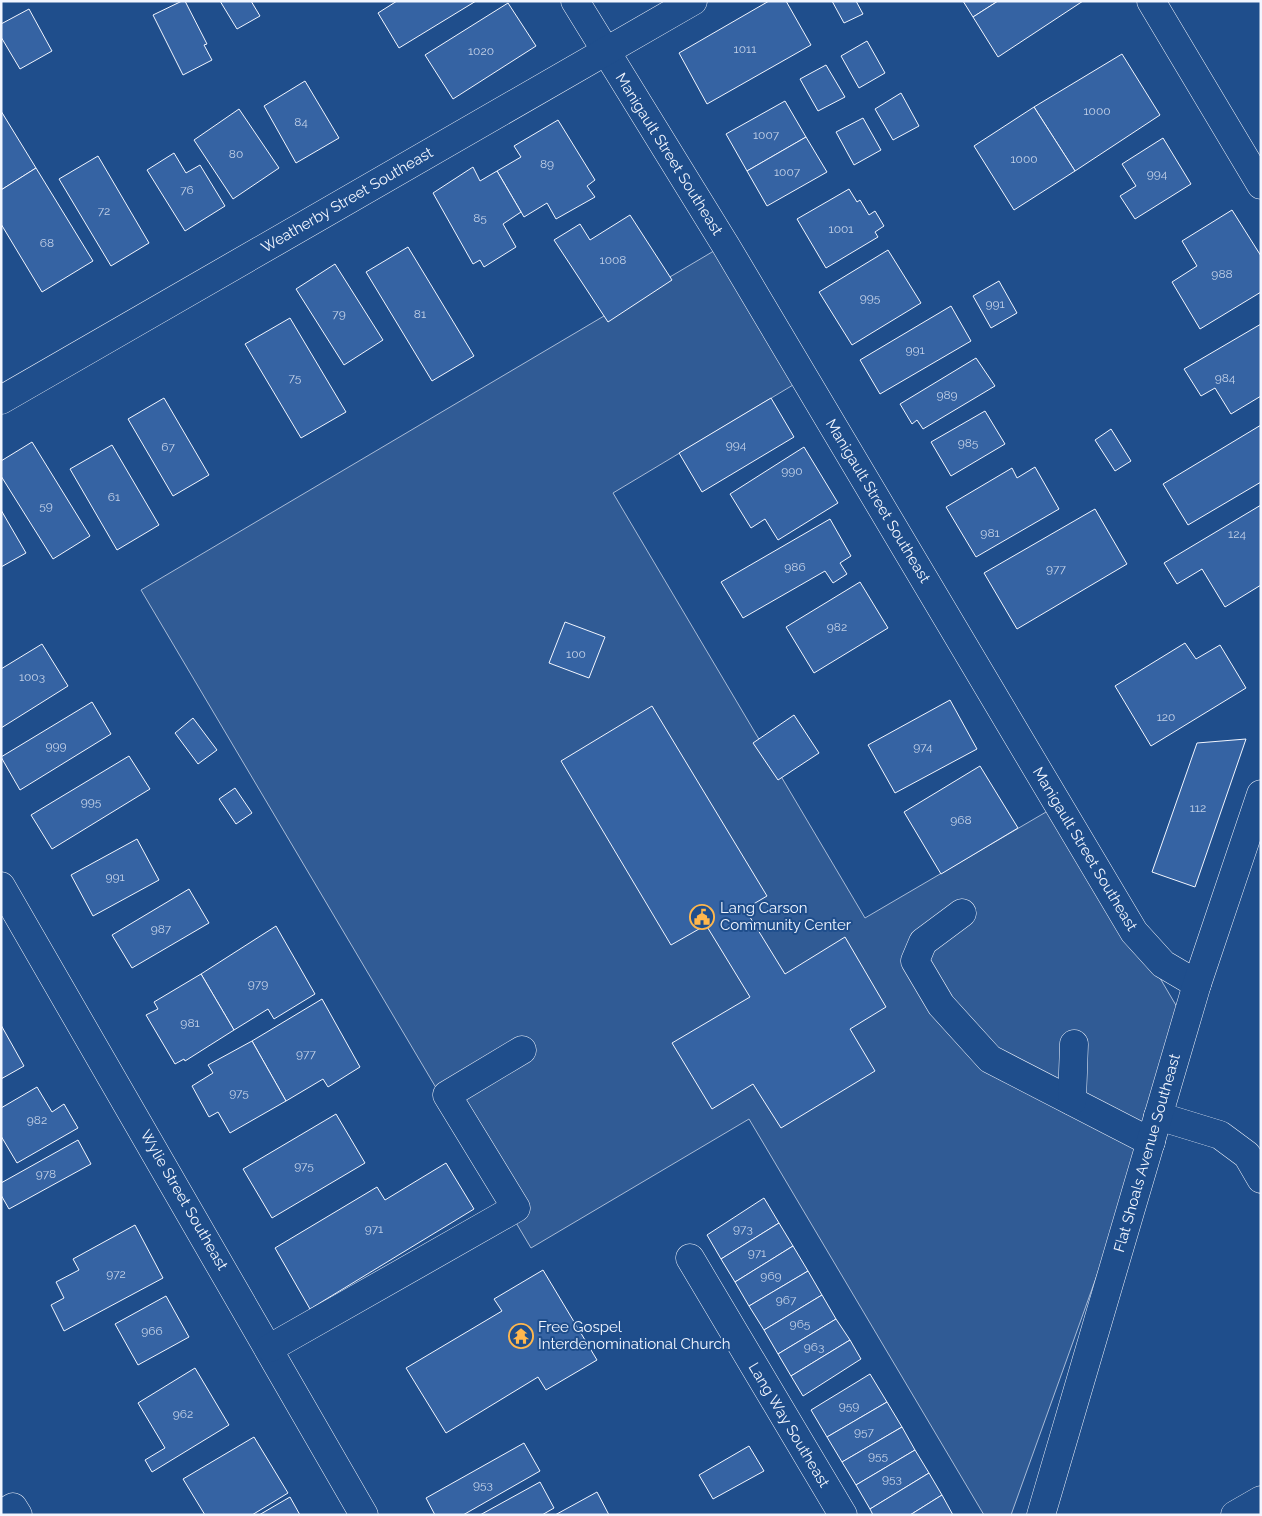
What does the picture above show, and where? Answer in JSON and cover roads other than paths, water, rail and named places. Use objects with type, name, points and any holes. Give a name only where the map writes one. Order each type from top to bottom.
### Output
[{"type":"street","name":"Manigault Street Southeast","points":[[575,1],[731,254],[1134,932],[1163,964],[1197,984]]},
{"type":"street","name":"Weatherby Street Southeast","points":[[2,398],[693,1]]},
{"type":"street","points":[[1151,1],[1261,185]]},
{"type":"street","name":"Flat Shoals Avenue Southeast","points":[[1041,1515],[1197,984],[1260,801]]},
{"type":"street","name":"Wylie Street Southeast","points":[[1,886],[270,1348],[364,1515]]},
{"type":"street","points":[[962,913],[923,942],[915,961],[941,1005],[990,1059],[1072,1101],[1154,1129],[1220,1135],[1247,1155],[1261,1178]]},
{"type":"street","points":[[1072,1101],[1074,1044]]},
{"type":"street","points":[[270,1348],[516,1208],[447,1095],[522,1050]]},
{"type":"street","name":"Lang Way Southeast","points":[[690,1258],[843,1515]]},
{"type":"street","points":[[1235,1515],[1261,1500]]},
{"type":"street","points":[[1,1514],[13,1507],[18,1515]]},
{"type":"place","name":"Lang Carson Community Center","points":[[702,917]]},
{"type":"place","name":"Free Gospel Interdenominational Church","points":[[521,1336]]}]
